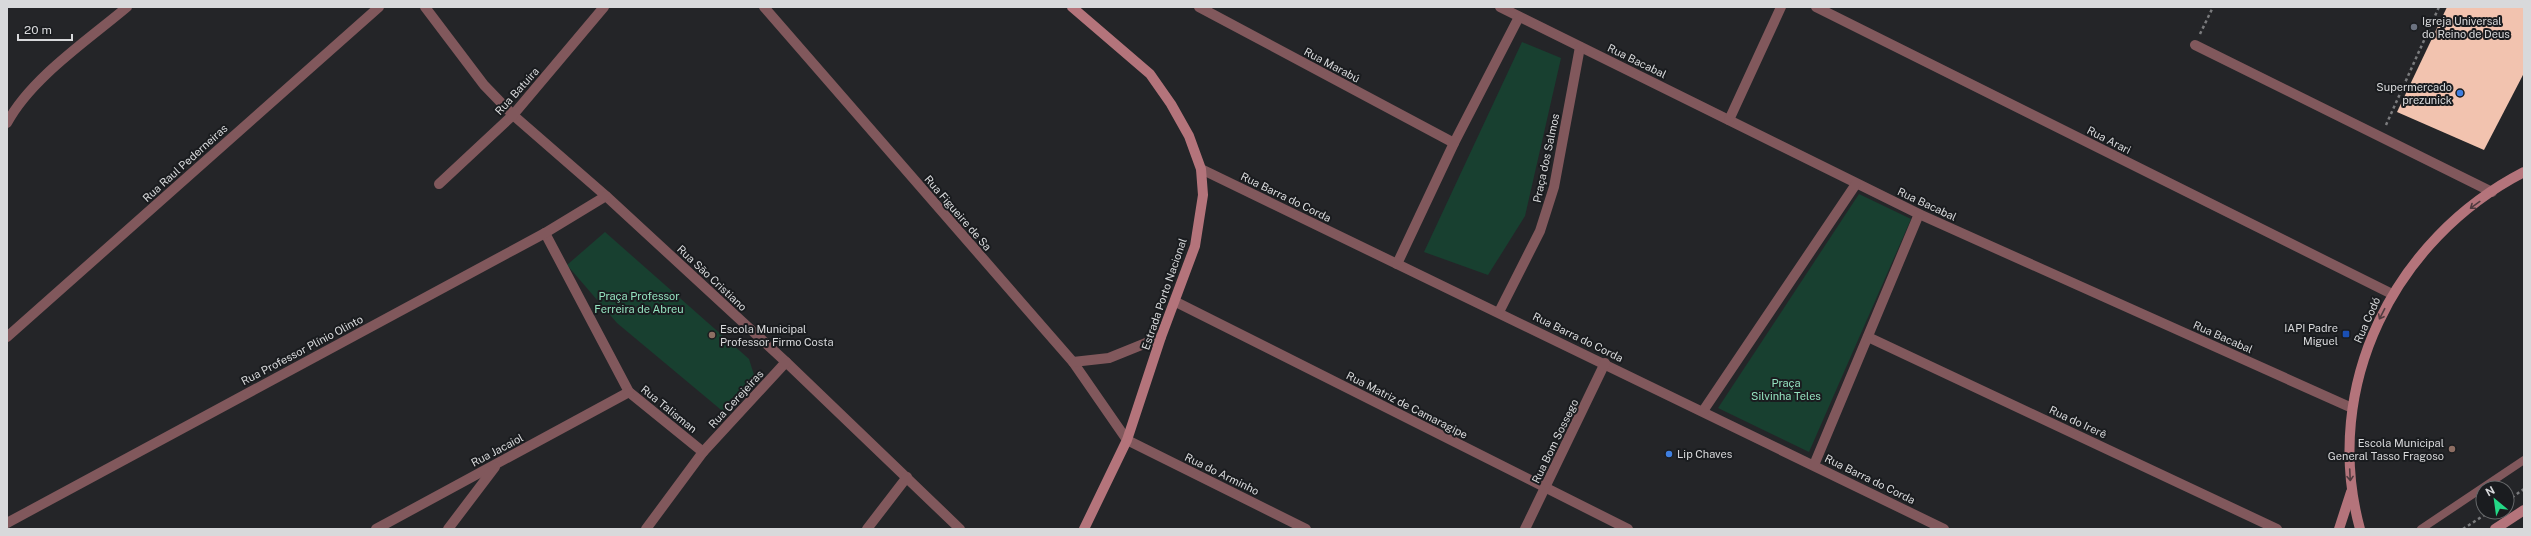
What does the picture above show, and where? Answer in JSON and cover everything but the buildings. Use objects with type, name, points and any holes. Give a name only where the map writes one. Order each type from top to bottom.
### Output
[{"type":"street","points":[[7,123],[16,106],[32,88],[127,7]]},
{"type":"street","name":"Rua Raul Pederneiras","points":[[7,336],[379,7]]},
{"type":"street","name":"Rua São Cristiano","points":[[425,7],[484,84],[513,115],[606,196],[786,362],[960,529]]},
{"type":"street","name":"Rua Batuira","points":[[440,184],[513,115],[604,7]]},
{"type":"street","name":"Rua Figueire de Sa","points":[[764,7],[1073,362],[1127,440]]},
{"type":"street","name":"Estrada Porto Nacional","points":[[1072,7],[1150,74],[1171,104],[1189,136],[1201,169],[1204,195],[1195,246],[1176,302],[1161,337],[1127,440],[1084,529]]},
{"type":"street","name":"Rua Marabú","points":[[1199,7],[1454,143]]},
{"type":"street","name":"Rua Bacabal","points":[[1500,7],[1856,184],[2352,408]]},
{"type":"street","points":[[1729,120],[1781,7]]},
{"type":"street","name":"Rua Arari","points":[[1816,7],[2392,294]]},
{"type":"street","points":[[1397,264],[1454,143],[1519,17]]},
{"type":"street","points":[[2195,45],[2382,136],[2492,192]]},
{"type":"street","name":"Praça dos Salmos","points":[[1499,312],[1540,231],[1554,187],[1580,47]]},
{"type":"street","name":"Rua Barra do Corda","points":[[1201,169],[1606,363],[1944,529]]},
{"type":"street","name":"Rua Codó","points":[[2360,529],[2351,492],[2350,441],[2352,408],[2363,361],[2392,294],[2420,257],[2447,228],[2492,192],[2522,175]]},
{"type":"street","points":[[1703,411],[1856,184]]},
{"type":"street","name":"Rua Professor Plínio Olinto","points":[[7,523],[545,233],[606,196]]},
{"type":"street","points":[[1814,465],[1920,214]]},
{"type":"street","name":"Rua Talisman","points":[[545,233],[629,392],[704,452]]},
{"type":"street","name":"Rua Matriz de Camaragipe","points":[[1176,302],[1545,489],[1628,529]]},
{"type":"street","points":[[1073,362],[1109,358],[1161,337]]},
{"type":"street","name":"Rua do Irerê","points":[[1868,337],[2277,529]]},
{"type":"street","name":"Rua Cerejeiras","points":[[646,529],[704,452],[786,362]]},
{"type":"street","name":"Rua Bom Sossego","points":[[1525,529],[1606,363]]},
{"type":"street","name":"Rua Jacaiol","points":[[378,529],[629,392]]},
{"type":"street","name":"Rua do Arminho","points":[[1127,440],[1306,529]]},
{"type":"street","points":[[448,529],[497,464]]},
{"type":"street","points":[[867,529],[907,477]]},
{"type":"street","points":[[2339,529],[2351,492]]},
{"type":"street","points":[[2495,529],[2524,510]]},
{"type":"lane","points":[[2421,529],[2524,460]]},
{"type":"path","points":[[2195,45],[2213,7]]},
{"type":"path","points":[[2382,136],[2439,7]]},
{"type":"path","points":[[2515,495],[2524,489]]},
{"type":"path","points":[[2464,529],[2478,520]]},
{"type":"green space","points":[[1522,42],[1561,58],[1525,216],[1488,275],[1424,252]]},
{"type":"green space","name":"Praça Silvinha Teles","points":[[1859,194],[1911,219],[1809,452],[1718,408]]},
{"type":"green space","name":"Praça Professor Ferreira de Abreu","points":[[605,232],[749,359],[755,378],[726,414],[617,323],[567,265]]},
{"type":"place","name":"Igreja Universal do Reino de Deus","points":[[2414,27]]},
{"type":"place","name":"Supermercado prezunick","points":[[2460,93]]},
{"type":"place","name":"IAPI Padre Miguel","points":[[2346,334]]},
{"type":"place","name":"Escola Municipal Professor Firmo Costa","points":[[712,335]]},
{"type":"place","name":"Escola Municipal General Tasso Fragoso","points":[[2452,449]]},
{"type":"place","name":"Lip Chaves","points":[[1669,454]]}]
